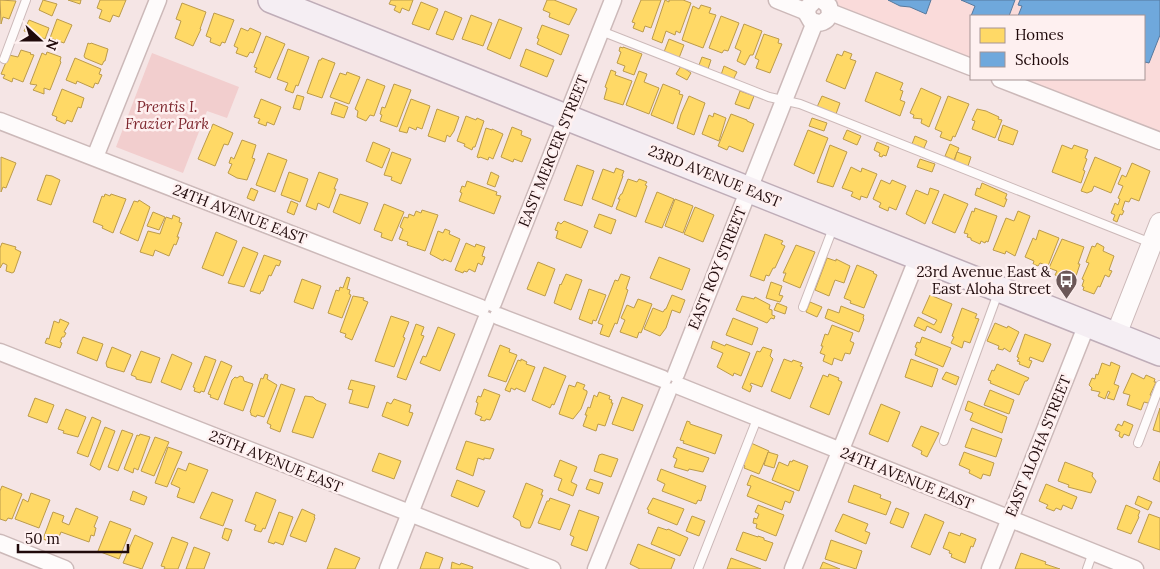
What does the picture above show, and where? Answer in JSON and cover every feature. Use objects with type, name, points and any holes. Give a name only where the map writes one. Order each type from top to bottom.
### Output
[{"type":"main road","name":"23RD AVENUE EAST","points":[[284,2],[566,117],[1160,352]]},
{"type":"street","points":[[95,158],[158,0]]},
{"type":"street","name":"EAST MERCER STREET","points":[[388,569],[613,0]]},
{"type":"street","points":[[777,0],[812,11],[823,22],[826,20],[825,3],[970,68]]},
{"type":"street","name":"EAST ROY STREET","points":[[596,569],[784,100],[812,11]]},
{"type":"street","points":[[1003,80],[1160,141]]},
{"type":"street","name":"24TH AVENUE EAST","points":[[0,122],[671,383],[1135,569]]},
{"type":"street","points":[[1116,335],[1156,245],[1160,223]]},
{"type":"street","points":[[793,569],[918,257]]},
{"type":"street","name":"EAST ALOHA STREET","points":[[990,569],[1087,324]]},
{"type":"street","name":"25TH AVENUE EAST","points":[[0,352],[552,569]]},
{"type":"street","points":[[0,543],[65,569]]},
{"type":"lane","points":[[4,59],[26,0]]},
{"type":"lane","points":[[601,31],[769,97],[800,104],[1156,245]]},
{"type":"lane","points":[[803,307],[835,224]]},
{"type":"lane","points":[[944,441],[1000,289]]},
{"type":"lane","points":[[1138,443],[1160,385]]},
{"type":"lane","points":[[698,569],[758,419]]},
{"type":"lane","points":[[1086,569],[1093,552]]},
{"type":"shaded area","points":[[837,0],[1160,0],[1160,134],[1025,80],[1145,80],[1145,15],[970,15],[970,59],[835,5]]},
{"type":"green space","name":"Prentis I. Frazier Park","points":[[152,53],[239,87],[227,118],[207,111],[183,173],[116,147]]},
{"type":"building: Homes","points":[[0,0],[16,1],[9,19],[3,17],[1,24]]},
{"type":"building: Homes","points":[[43,0],[57,4],[52,16],[39,10]]},
{"type":"building: Homes","points":[[68,0],[81,0],[80,4]]},
{"type":"building: Homes","points":[[100,0],[126,0],[119,17],[113,15],[110,22],[99,18],[102,10],[97,8]]},
{"type":"building: Homes","points":[[391,0],[413,0],[409,11],[402,8],[400,13],[394,10],[396,6],[389,4]]},
{"type":"building: Homes","points":[[547,0],[554,0],[577,9],[569,25],[549,17],[550,13],[543,10]]},
{"type":"building: Homes","points":[[641,0],[661,0],[651,28],[645,26],[643,32],[633,28],[635,23],[632,22]]},
{"type":"building: Homes","points":[[665,0],[669,2],[669,0],[683,0],[691,3],[680,33],[676,31],[675,35],[666,31],[662,43],[652,39]]},
{"type":"building: Homes","points":[[421,2],[438,9],[429,30],[412,24]]},
{"type":"building: Homes","points":[[182,3],[206,12],[193,46],[175,38],[181,21],[176,19]]},
{"type":"building: Homes","points":[[701,5],[711,8],[709,13],[716,15],[703,48],[682,40],[693,6],[699,9]]},
{"type":"building: Homes","points":[[445,11],[462,18],[453,40],[436,34]]},
{"type":"building: Homes","points":[[214,13],[234,20],[225,43],[222,42],[220,46],[210,42],[211,38],[206,36]]},
{"type":"building: Homes","points":[[471,15],[492,23],[483,46],[462,39]]},
{"type":"building: Homes","points":[[721,16],[739,23],[728,51],[724,50],[722,53],[709,48]]},
{"type":"building: Homes","points":[[57,19],[72,25],[64,43],[50,38]]},
{"type":"building: Homes","points":[[499,19],[522,28],[510,59],[487,49]]},
{"type":"building: Homes","points":[[29,20],[49,28],[45,39],[24,31]]},
{"type":"building: Homes","points":[[744,24],[762,31],[753,55],[750,55],[745,65],[737,61],[741,51],[735,48]]},
{"type":"building: Homes","points":[[542,25],[569,35],[561,55],[537,44],[539,39],[537,38]]},
{"type":"building: Homes","points":[[241,28],[248,31],[250,28],[261,33],[253,53],[250,52],[247,57],[236,53],[238,48],[234,46]]},
{"type":"building: Homes","points":[[764,34],[779,39],[778,43],[782,44],[770,73],[756,68],[759,60],[755,58]]},
{"type":"building: Homes","points":[[266,36],[285,44],[270,78],[255,72],[257,68],[254,67]]},
{"type":"building: Homes","points":[[669,39],[684,45],[679,58],[664,52]]},
{"type":"building: Homes","points":[[88,43],[108,49],[102,65],[85,58]]},
{"type":"building: Homes","points":[[620,47],[642,54],[634,75],[623,71],[625,66],[617,63],[621,52],[619,51]]},
{"type":"building: Homes","points":[[288,49],[309,57],[298,86],[296,85],[293,93],[285,90],[288,83],[277,79]]},
{"type":"building: Homes","points":[[526,49],[554,60],[547,77],[520,66]]},
{"type":"building: Homes","points":[[21,50],[34,55],[23,82],[13,78],[12,82],[3,78],[5,75],[1,74],[9,55],[18,57]]},
{"type":"building: Homes","points":[[844,51],[852,54],[850,59],[856,61],[845,89],[826,81],[837,54],[842,56]]},
{"type":"building: Homes","points":[[47,52],[61,57],[61,62],[50,90],[44,88],[44,94],[33,90],[37,85],[30,84],[42,53],[46,55]]},
{"type":"building: Homes","points":[[702,57],[711,60],[708,69],[699,65]]},
{"type":"building: Homes","points":[[75,58],[101,69],[99,74],[102,75],[98,84],[95,83],[93,88],[77,81],[76,84],[66,80]]},
{"type":"building: Homes","points":[[322,58],[335,63],[322,98],[307,93],[319,60]]},
{"type":"building: Homes","points":[[681,66],[691,73],[687,80],[676,74]]},
{"type":"building: Homes","points":[[724,66],[737,72],[733,80],[721,75]]},
{"type":"building: Homes","points":[[611,70],[616,72],[615,75],[632,81],[623,105],[604,99],[607,88],[605,87]]},
{"type":"building: Homes","points":[[639,71],[647,74],[644,82],[659,88],[649,114],[626,105]]},
{"type":"building: Homes","points":[[347,72],[360,77],[349,104],[330,97],[340,73],[346,75]]},
{"type":"building: Homes","points":[[876,72],[903,83],[900,90],[903,91],[900,100],[905,102],[900,116],[865,101]]},
{"type":"building: Homes","points":[[367,79],[385,86],[374,116],[370,115],[366,121],[357,117],[358,111],[355,109]]},
{"type":"building: Homes","points":[[394,84],[411,90],[397,127],[380,121],[382,107],[385,108]]},
{"type":"building: Homes","points":[[663,84],[680,91],[679,94],[683,95],[673,124],[651,115]]},
{"type":"building: Homes","points":[[921,88],[941,97],[929,127],[921,123],[922,119],[913,118],[914,115],[910,113]]},
{"type":"building: Homes","points":[[62,89],[84,98],[81,108],[78,107],[72,122],[67,120],[65,124],[56,120],[57,117],[52,115]]},
{"type":"building: Homes","points":[[740,91],[754,96],[749,109],[735,104]]},
{"type":"building: Homes","points":[[297,95],[304,97],[300,110],[293,108]]},
{"type":"building: Homes","points":[[689,96],[705,103],[694,135],[677,128]]},
{"type":"building: Homes","points":[[822,96],[840,103],[836,114],[817,107]]},
{"type":"building: Homes","points":[[948,96],[969,104],[955,137],[953,136],[951,141],[940,137],[942,132],[935,129]]},
{"type":"building: Homes","points":[[261,99],[281,107],[274,125],[267,122],[266,126],[258,123],[260,119],[254,117]]},
{"type":"building: Homes","points":[[411,99],[430,106],[422,129],[417,127],[416,130],[409,127],[407,133],[399,131]]},
{"type":"building: Homes","points":[[335,102],[348,107],[344,118],[331,114]]},
{"type":"building: Homes","points":[[437,109],[459,117],[454,131],[450,137],[447,135],[445,142],[428,136]]},
{"type":"building: Homes","points":[[977,109],[986,111],[1002,120],[995,138],[972,129],[975,121],[972,120]]},
{"type":"building: Homes","points":[[714,113],[726,118],[719,141],[702,134],[709,115],[713,117]]},
{"type":"building: Homes","points":[[731,114],[754,124],[743,152],[729,146],[727,150],[718,146]]},
{"type":"building: Homes","points":[[466,116],[484,121],[475,147],[472,150],[464,146],[465,144],[457,141]]},
{"type":"building: Homes","points":[[812,118],[827,123],[824,131],[809,126]]},
{"type":"building: Homes","points":[[213,124],[233,133],[228,145],[224,144],[215,166],[198,159]]},
{"type":"building: Homes","points":[[1003,125],[1018,131],[1013,145],[998,140]]},
{"type":"building: Homes","points":[[512,127],[522,131],[521,135],[531,139],[522,162],[514,159],[513,162],[501,157]]},
{"type":"building: Homes","points":[[486,128],[503,134],[493,159],[489,157],[488,160],[477,157]]},
{"type":"building: Homes","points":[[808,130],[828,138],[814,174],[794,165]]},
{"type":"building: Homes","points":[[847,130],[861,136],[857,145],[843,139]]},
{"type":"building: Homes","points":[[915,136],[927,141],[924,148],[912,144]]},
{"type":"building: Homes","points":[[242,140],[256,145],[252,158],[255,159],[247,180],[237,178],[228,173],[232,164],[229,163],[231,157],[234,159]]},
{"type":"building: Homes","points":[[373,142],[390,149],[382,168],[366,161]]},
{"type":"building: Homes","points":[[877,142],[889,147],[886,156],[879,156],[880,153],[874,150]]},
{"type":"building: Homes","points":[[950,144],[959,148],[954,160],[945,156]]},
{"type":"building: Homes","points":[[830,145],[847,152],[833,187],[817,182]]},
{"type":"building: Homes","points":[[1062,145],[1072,149],[1074,145],[1088,150],[1081,183],[1052,172]]},
{"type":"building: Homes","points":[[392,152],[411,159],[401,184],[391,180],[392,177],[384,175]]},
{"type":"building: Homes","points":[[957,152],[971,157],[968,166],[954,162]]},
{"type":"building: Homes","points":[[268,153],[287,160],[275,192],[256,185]]},
{"type":"building: Homes","points":[[1,157],[16,163],[6,188],[3,187],[1,192]]},
{"type":"building: Homes","points":[[1095,157],[1121,168],[1111,193],[1094,186],[1092,191],[1087,193],[1081,191]]},
{"type":"building: Homes","points":[[920,159],[935,164],[932,172],[917,167]]},
{"type":"building: Homes","points":[[1132,163],[1150,171],[1139,201],[1131,198],[1129,202],[1125,201],[1122,210],[1124,211],[1122,215],[1120,214],[1117,222],[1113,220],[1115,215],[1111,213],[1115,203],[1118,205],[1120,199],[1118,198],[1123,186],[1118,184],[1122,175],[1126,177]]},
{"type":"building: Homes","points":[[577,165],[594,171],[582,206],[564,200]]},
{"type":"building: Homes","points":[[851,167],[861,172],[862,168],[877,174],[867,198],[861,196],[860,200],[851,196],[853,192],[842,188]]},
{"type":"building: Homes","points":[[616,168],[624,171],[612,207],[592,199],[603,169],[614,173]]},
{"type":"building: Homes","points":[[289,172],[308,179],[300,202],[281,195]]},
{"type":"building: Homes","points":[[319,172],[338,179],[329,208],[318,203],[316,210],[306,206]]},
{"type":"building: Homes","points":[[491,172],[499,176],[495,187],[487,184]]},
{"type":"building: Homes","points":[[46,175],[60,180],[51,205],[37,200]]},
{"type":"building: Homes","points":[[628,179],[637,182],[639,179],[647,182],[636,217],[616,209],[620,199],[618,199]]},
{"type":"building: Homes","points":[[881,180],[890,184],[892,180],[906,186],[896,210],[889,207],[888,211],[879,207],[881,203],[873,199]]},
{"type":"building: Homes","points":[[467,181],[497,192],[496,195],[501,196],[494,214],[459,201],[462,186],[465,187]]},
{"type":"building: Homes","points":[[982,183],[1007,194],[1004,207],[975,195],[977,188],[980,189]]},
{"type":"building: Homes","points":[[251,188],[258,191],[254,201],[247,198]]},
{"type":"building: Homes","points":[[930,188],[939,191],[925,224],[906,214],[916,190],[928,195]]},
{"type":"building: Homes","points":[[657,192],[674,199],[662,228],[645,222]]},
{"type":"building: Homes","points":[[105,194],[126,199],[113,233],[93,222],[102,196],[104,197]]},
{"type":"building: Homes","points":[[340,194],[368,203],[360,224],[333,212]]},
{"type":"building: Homes","points":[[944,194],[968,204],[955,233],[932,223]]},
{"type":"building: Homes","points":[[675,199],[693,206],[683,233],[665,226]]},
{"type":"building: Homes","points":[[139,200],[150,207],[138,241],[120,233],[134,201],[138,202]]},
{"type":"building: Homes","points":[[291,201],[298,204],[294,215],[287,212]]},
{"type":"building: Homes","points":[[384,204],[404,212],[392,241],[381,237],[382,233],[374,230]]},
{"type":"building: Homes","points":[[695,207],[714,215],[703,242],[684,234]]},
{"type":"building: Homes","points":[[975,208],[997,216],[988,242],[986,241],[985,243],[981,241],[980,244],[971,240],[971,238],[967,237],[968,234],[964,233],[972,211],[974,212]]},
{"type":"building: Homes","points":[[422,210],[438,215],[425,251],[407,245],[408,242],[399,239],[403,229],[400,227],[404,217],[408,218],[409,214],[414,216],[416,211],[421,213]]},
{"type":"building: Homes","points":[[1018,211],[1030,216],[1015,256],[1006,251],[1005,254],[993,250],[1006,218],[1014,221]]},
{"type":"building: Homes","points":[[153,212],[165,217],[159,230],[147,226]]},
{"type":"building: Homes","points":[[599,214],[616,220],[611,234],[594,227]]},
{"type":"building: Homes","points":[[173,215],[180,218],[179,222],[182,223],[176,245],[174,244],[169,256],[155,250],[153,256],[140,252],[148,231],[160,234],[166,217],[172,219]]},
{"type":"building: Homes","points":[[564,221],[588,231],[581,248],[556,238],[558,231],[555,230],[558,222],[561,224]]},
{"type":"building: Homes","points":[[445,229],[450,231],[449,234],[460,239],[451,262],[444,259],[443,261],[430,254],[438,231],[443,233]]},
{"type":"building: Homes","points":[[1039,230],[1059,238],[1048,266],[1040,263],[1038,266],[1033,264],[1034,261],[1025,257],[1033,238],[1036,240]]},
{"type":"building: Homes","points":[[216,232],[237,241],[223,276],[202,268]]},
{"type":"building: Homes","points":[[765,234],[783,241],[781,244],[785,246],[775,268],[773,268],[769,276],[766,275],[764,281],[750,276]]},
{"type":"building: Homes","points":[[1062,239],[1084,247],[1074,282],[1055,275],[1057,271],[1049,268]]},
{"type":"building: Homes","points":[[2,243],[16,247],[15,249],[21,252],[12,273],[6,271],[7,265],[3,263],[0,268],[0,248]]},
{"type":"building: Homes","points":[[466,243],[475,247],[476,244],[485,247],[482,256],[485,257],[482,265],[478,263],[475,272],[469,269],[463,273],[455,270]]},
{"type":"building: Homes","points":[[1097,243],[1104,247],[1103,251],[1114,256],[1109,270],[1112,271],[1109,277],[1105,275],[1100,287],[1098,286],[1094,294],[1083,290],[1084,280],[1082,279],[1089,263],[1086,262],[1092,246],[1095,247]]},
{"type":"building: Homes","points":[[796,245],[815,252],[800,288],[783,281],[786,273],[783,273]]},
{"type":"building: Homes","points":[[243,247],[258,253],[244,287],[228,283]]},
{"type":"building: Homes","points":[[264,255],[281,261],[279,266],[276,265],[271,276],[269,275],[260,294],[250,291]]},
{"type":"building: Homes","points":[[659,257],[690,269],[682,290],[650,278]]},
{"type":"building: Homes","points":[[827,258],[836,261],[836,259],[850,266],[844,283],[835,280],[829,296],[815,290]]},
{"type":"building: Homes","points":[[538,262],[555,269],[545,296],[527,289]]},
{"type":"building: Homes","points":[[857,265],[877,275],[864,308],[850,303],[851,301],[844,298]]},
{"type":"building: Homes","points":[[566,274],[582,280],[571,310],[554,303],[560,284]]},
{"type":"building: Homes","points":[[621,274],[630,277],[626,289],[628,290],[617,324],[615,323],[609,337],[600,334],[603,325],[598,323],[615,280],[618,281]]},
{"type":"building: Homes","points":[[347,277],[350,278],[347,289],[350,290],[349,294],[351,295],[342,318],[328,313],[336,290],[339,291],[340,287],[343,288]]},
{"type":"building: Homes","points":[[302,279],[321,286],[313,309],[294,302]]},
{"type":"building: Homes","points":[[771,282],[782,286],[779,295],[783,296],[780,302],[766,298]]},
{"type":"building: Homes","points":[[589,289],[606,295],[596,321],[593,320],[592,324],[579,319]]},
{"type":"building: Homes","points":[[672,295],[685,300],[680,313],[672,310],[666,328],[660,336],[644,329],[653,308],[663,312]]},
{"type":"building: Homes","points":[[930,295],[952,304],[941,333],[927,326],[925,331],[914,326],[918,317],[934,325],[937,320],[922,313]]},
{"type":"building: Homes","points":[[353,296],[364,298],[363,300],[368,302],[352,340],[345,337],[346,334],[340,332]]},
{"type":"building: Homes","points":[[742,296],[754,299],[755,297],[770,305],[769,309],[772,310],[772,315],[775,316],[774,319],[771,318],[767,323],[736,310]]},
{"type":"building: Homes","points":[[638,299],[652,304],[641,333],[639,332],[637,338],[620,332],[625,320],[621,318],[627,305],[634,308]]},
{"type":"building: Homes","points":[[810,302],[822,307],[817,317],[806,312]]},
{"type":"building: Homes","points":[[777,303],[787,307],[785,314],[774,310]]},
{"type":"building: Homes","points":[[841,306],[864,315],[859,332],[825,318],[828,309],[839,313]]},
{"type":"building: Homes","points":[[962,308],[977,314],[975,318],[979,319],[970,343],[964,341],[962,348],[951,343]]},
{"type":"building: Homes","points":[[391,316],[409,322],[394,367],[375,361]]},
{"type":"building: Homes","points":[[733,318],[758,328],[752,345],[726,335]]},
{"type":"building: Homes","points":[[60,319],[69,323],[64,332],[66,333],[60,342],[62,343],[60,348],[45,343],[47,338],[49,339],[54,321],[59,323]]},
{"type":"building: Homes","points":[[995,323],[1007,328],[1008,326],[1019,332],[1010,352],[1004,348],[1003,350],[998,349],[999,346],[987,341]]},
{"type":"building: Homes","points":[[416,324],[424,327],[421,335],[424,336],[406,380],[397,377]]},
{"type":"building: Homes","points":[[832,325],[853,333],[850,341],[854,343],[850,354],[845,353],[842,361],[834,358],[832,365],[823,361],[825,355],[820,353],[825,334],[828,335]]},
{"type":"building: Homes","points":[[438,327],[455,334],[440,371],[420,363],[423,356],[426,357]]},
{"type":"building: Homes","points":[[1025,334],[1051,344],[1043,362],[1030,357],[1029,360],[1032,361],[1029,368],[1019,364],[1020,362],[1017,361]]},
{"type":"building: Homes","points":[[83,337],[103,344],[97,361],[77,353]]},
{"type":"building: Homes","points":[[922,337],[951,348],[943,367],[915,355],[917,348],[915,347],[917,342],[920,343]]},
{"type":"building: Homes","points":[[713,341],[750,353],[741,376],[734,373],[733,376],[717,367],[723,353],[711,348]]},
{"type":"building: Homes","points":[[500,345],[510,349],[509,352],[517,355],[506,382],[488,376]]},
{"type":"building: Homes","points":[[112,347],[131,355],[124,372],[107,367],[106,363]]},
{"type":"building: Homes","points":[[763,347],[772,350],[770,356],[773,359],[762,387],[751,383],[750,392],[742,388],[757,351],[760,352]]},
{"type":"building: Homes","points":[[141,351],[160,358],[151,383],[136,379],[136,377],[131,375]]},
{"type":"building: Homes","points":[[172,354],[192,363],[181,390],[161,382]]},
{"type":"building: Homes","points":[[205,356],[216,360],[204,392],[201,391],[200,393],[194,391],[195,388],[193,387]]},
{"type":"building: Homes","points":[[521,359],[527,362],[526,364],[535,367],[525,392],[516,388],[515,390],[511,388],[510,392],[505,390],[518,360],[521,361]]},
{"type":"building: Homes","points":[[784,359],[802,363],[800,366],[803,367],[790,399],[771,391]]},
{"type":"building: Homes","points":[[911,359],[938,369],[932,387],[905,377]]},
{"type":"building: Homes","points":[[221,361],[232,366],[218,400],[210,397],[211,395],[208,394]]},
{"type":"building: Homes","points":[[1111,362],[1120,366],[1114,384],[1119,386],[1114,400],[1107,398],[1110,392],[1108,391],[1105,399],[1098,396],[1100,392],[1091,390],[1092,388],[1089,385],[1092,378],[1095,379],[1096,374],[1098,375],[1102,363],[1110,366]]},
{"type":"building: Homes","points":[[997,364],[1029,378],[1025,381],[1019,395],[990,383],[991,381],[988,380]]},
{"type":"building: Homes","points":[[544,367],[566,376],[554,405],[552,404],[550,408],[532,400]]},
{"type":"building: Homes","points":[[946,372],[959,377],[956,385],[942,379]]},
{"type":"building: Homes","points":[[1132,373],[1144,379],[1146,375],[1155,379],[1154,382],[1156,382],[1150,395],[1152,396],[1150,401],[1148,403],[1144,402],[1141,410],[1127,405],[1130,395],[1123,393]]},
{"type":"building: Homes","points":[[265,374],[268,375],[267,379],[277,385],[264,417],[257,415],[256,417],[251,415],[250,412],[261,378],[263,379]]},
{"type":"building: Homes","points":[[829,374],[839,378],[838,380],[842,382],[829,415],[810,407],[823,375],[828,377]]},
{"type":"building: Homes","points":[[240,376],[243,377],[244,381],[253,384],[243,411],[224,404],[232,380]]},
{"type":"building: Homes","points":[[351,380],[375,386],[368,408],[349,403],[353,390],[348,389]]},
{"type":"building: Homes","points":[[577,382],[585,385],[583,389],[587,393],[581,409],[573,419],[559,414],[569,385],[575,387]]},
{"type":"building: Homes","points":[[281,384],[295,389],[280,432],[270,428],[271,425],[267,423]]},
{"type":"building: Homes","points":[[484,389],[500,395],[490,420],[486,419],[485,421],[480,420],[482,417],[475,414],[478,396],[481,397]]},
{"type":"building: Homes","points":[[990,390],[1014,400],[1009,414],[984,405]]},
{"type":"building: Homes","points":[[599,392],[610,396],[609,399],[613,403],[605,426],[598,424],[596,431],[583,426],[588,407],[590,408],[594,395],[597,397]]},
{"type":"building: Homes","points":[[305,396],[313,397],[326,404],[313,438],[292,432]]},
{"type":"building: Homes","points":[[622,397],[643,405],[633,431],[612,424]]},
{"type":"building: Homes","points":[[35,398],[54,405],[47,423],[28,416]]},
{"type":"building: Homes","points":[[394,399],[411,405],[409,412],[413,413],[408,426],[382,416],[387,402],[391,404]]},
{"type":"building: Homes","points":[[968,401],[1007,417],[1002,433],[970,420],[973,413],[965,410]]},
{"type":"building: Homes","points":[[881,404],[900,412],[888,442],[869,434]]},
{"type":"building: Homes","points":[[1160,408],[1160,432],[1153,430]]},
{"type":"building: Homes","points":[[66,409],[86,417],[78,437],[63,433],[64,431],[58,429]]},
{"type":"building: Homes","points":[[92,417],[101,421],[88,457],[77,453]]},
{"type":"building: Homes","points":[[687,421],[690,424],[722,435],[715,454],[683,443],[684,441],[680,440]]},
{"type":"building: Homes","points":[[1124,421],[1133,425],[1129,436],[1124,434],[1122,438],[1119,436],[1120,432],[1115,430],[1118,424],[1122,426]]},
{"type":"building: Homes","points":[[921,426],[939,433],[927,457],[921,454],[922,451],[912,446]]},
{"type":"building: Homes","points":[[105,427],[115,431],[99,470],[90,465]]},
{"type":"building: Homes","points":[[972,428],[1002,439],[996,457],[965,447]]},
{"type":"building: Homes","points":[[122,430],[133,434],[118,471],[108,467]]},
{"type":"building: Homes","points":[[140,434],[150,437],[138,470],[134,468],[133,473],[124,469],[137,435],[139,436]]},
{"type":"building: Homes","points":[[155,437],[169,442],[154,476],[141,471]]},
{"type":"building: Homes","points":[[466,441],[494,449],[490,459],[478,458],[473,476],[456,469]]},
{"type":"building: Homes","points":[[751,443],[769,451],[759,474],[744,468],[745,466],[742,464]]},
{"type":"building: Homes","points":[[168,447],[182,452],[167,487],[155,483]]},
{"type":"building: Homes","points":[[677,447],[709,458],[703,472],[689,469],[688,471],[674,467],[677,459],[673,457]]},
{"type":"building: Homes","points":[[768,452],[778,455],[774,468],[764,465]]},
{"type":"building: Homes","points":[[964,452],[994,463],[990,476],[983,474],[981,479],[969,473],[970,470],[959,465]]},
{"type":"building: Homes","points":[[379,453],[401,461],[394,479],[372,471]]},
{"type":"building: Homes","points":[[602,454],[618,459],[611,477],[594,471],[599,455]]},
{"type":"building: Homes","points":[[560,460],[577,467],[571,482],[577,485],[573,496],[558,490],[562,479],[554,476]]},
{"type":"building: Homes","points":[[793,460],[808,466],[799,491],[772,480],[779,462],[788,466],[790,461],[792,462]]},
{"type":"building: Homes","points":[[1160,461],[1160,482],[1153,479]]},
{"type":"building: Homes","points":[[1065,462],[1093,473],[1092,476],[1096,481],[1091,493],[1068,487],[1069,485],[1058,481]]},
{"type":"building: Homes","points":[[189,463],[208,470],[194,503],[177,497],[180,488],[171,484],[178,468],[186,471]]},
{"type":"building: Homes","points":[[661,469],[706,486],[701,501],[698,500],[696,504],[662,491],[665,484],[657,480]]},
{"type":"building: Homes","points":[[751,475],[794,492],[790,503],[785,501],[782,510],[747,496],[751,486],[747,485]]},
{"type":"building: Homes","points":[[590,479],[603,483],[599,494],[586,489]]},
{"type":"building: Homes","points":[[457,480],[485,491],[478,507],[451,496]]},
{"type":"building: Homes","points":[[526,483],[543,490],[541,495],[543,495],[530,528],[521,526],[520,521],[513,517]]},
{"type":"building: Homes","points":[[1046,484],[1077,497],[1072,509],[1063,505],[1061,510],[1056,508],[1054,511],[1046,508],[1048,505],[1039,501]]},
{"type":"building: Homes","points":[[854,485],[881,495],[880,498],[891,502],[886,515],[848,502]]},
{"type":"building: Homes","points":[[2,486],[22,494],[12,519],[8,518],[6,521],[0,519],[0,491]]},
{"type":"building: Homes","points":[[133,491],[147,497],[144,505],[130,500]]},
{"type":"building: Homes","points":[[212,492],[233,500],[223,526],[200,518]]},
{"type":"building: Homes","points":[[256,492],[276,500],[265,529],[263,528],[261,532],[254,530],[256,525],[245,521]]},
{"type":"building: Homes","points":[[31,493],[50,500],[39,528],[15,519],[23,499],[28,502]]},
{"type":"building: Homes","points":[[1138,496],[1152,502],[1148,510],[1135,504]]},
{"type":"building: Homes","points":[[550,498],[570,505],[560,530],[538,523]]},
{"type":"building: Homes","points":[[653,498],[684,509],[677,525],[648,513],[649,510],[647,509]]},
{"type":"building: Homes","points":[[758,505],[784,515],[776,536],[756,528],[757,524],[753,523],[754,518],[757,519],[759,514],[755,512]]},
{"type":"building: Homes","points":[[1126,505],[1140,511],[1131,534],[1117,529]]},
{"type":"building: Homes","points":[[76,508],[98,517],[94,527],[96,528],[94,536],[91,535],[89,542],[61,532],[56,544],[43,539],[53,512],[64,516],[62,522],[69,525]]},
{"type":"building: Homes","points":[[896,508],[909,513],[903,528],[890,523]]},
{"type":"building: Homes","points":[[302,509],[315,515],[306,542],[290,536]]},
{"type":"building: Homes","points":[[579,510],[599,517],[587,551],[571,545],[574,537],[570,535]]},
{"type":"building: Homes","points":[[279,512],[293,517],[283,545],[268,542]]},
{"type":"building: Homes","points":[[843,514],[868,524],[865,531],[870,533],[866,544],[835,531]]},
{"type":"building: Homes","points":[[925,514],[944,522],[930,555],[911,547]]},
{"type":"building: Homes","points":[[1149,514],[1160,518],[1160,550],[1138,542]]},
{"type":"building: Homes","points":[[692,516],[705,521],[699,536],[686,531]]},
{"type":"building: Homes","points":[[110,521],[131,529],[119,559],[98,551]]},
{"type":"building: Homes","points":[[658,527],[668,529],[688,538],[680,556],[651,544]]},
{"type":"building: Homes","points":[[225,528],[232,530],[228,541],[222,538]]},
{"type":"building: Homes","points":[[743,532],[764,538],[764,540],[773,543],[766,561],[736,550]]},
{"type":"building: Homes","points":[[949,532],[960,536],[961,533],[976,539],[973,547],[971,546],[965,563],[951,557],[950,551],[943,548]]},
{"type":"building: Homes","points":[[135,535],[153,543],[142,569],[123,563]]},
{"type":"building: Homes","points":[[172,537],[188,543],[178,569],[164,569],[165,567],[161,566]]},
{"type":"building: Homes","points":[[831,540],[862,551],[856,569],[825,559]]},
{"type":"building: Homes","points":[[638,544],[675,559],[671,569],[640,569],[630,564]]},
{"type":"building: Homes","points":[[194,547],[210,553],[204,569],[186,569]]},
{"type":"building: Homes","points":[[335,548],[360,558],[355,569],[327,569]]},
{"type":"building: Homes","points":[[426,552],[443,558],[439,569],[420,569]]},
{"type":"building: Homes","points":[[1021,553],[1046,562],[1045,564],[1060,569],[1015,569]]},
{"type":"building: Homes","points":[[731,558],[761,569],[727,569]]},
{"type":"building: Homes","points":[[452,562],[473,567],[472,569],[451,569]]},
{"type":"building: Homes","points":[[823,562],[840,569],[820,569]]},
{"type":"building: Schools","points":[[888,0],[931,0],[926,14]]},
{"type":"building: Schools","points":[[961,0],[1015,0],[1009,15],[971,15],[975,6]]},
{"type":"building: Schools","points":[[1020,0],[1160,0],[1160,35],[1149,63],[1145,62],[1145,15],[1018,15],[1022,6],[1018,5]]},
{"type":"place","name":"23rd Avenue East & East Aloha Street","points":[[1067,299]]}]
